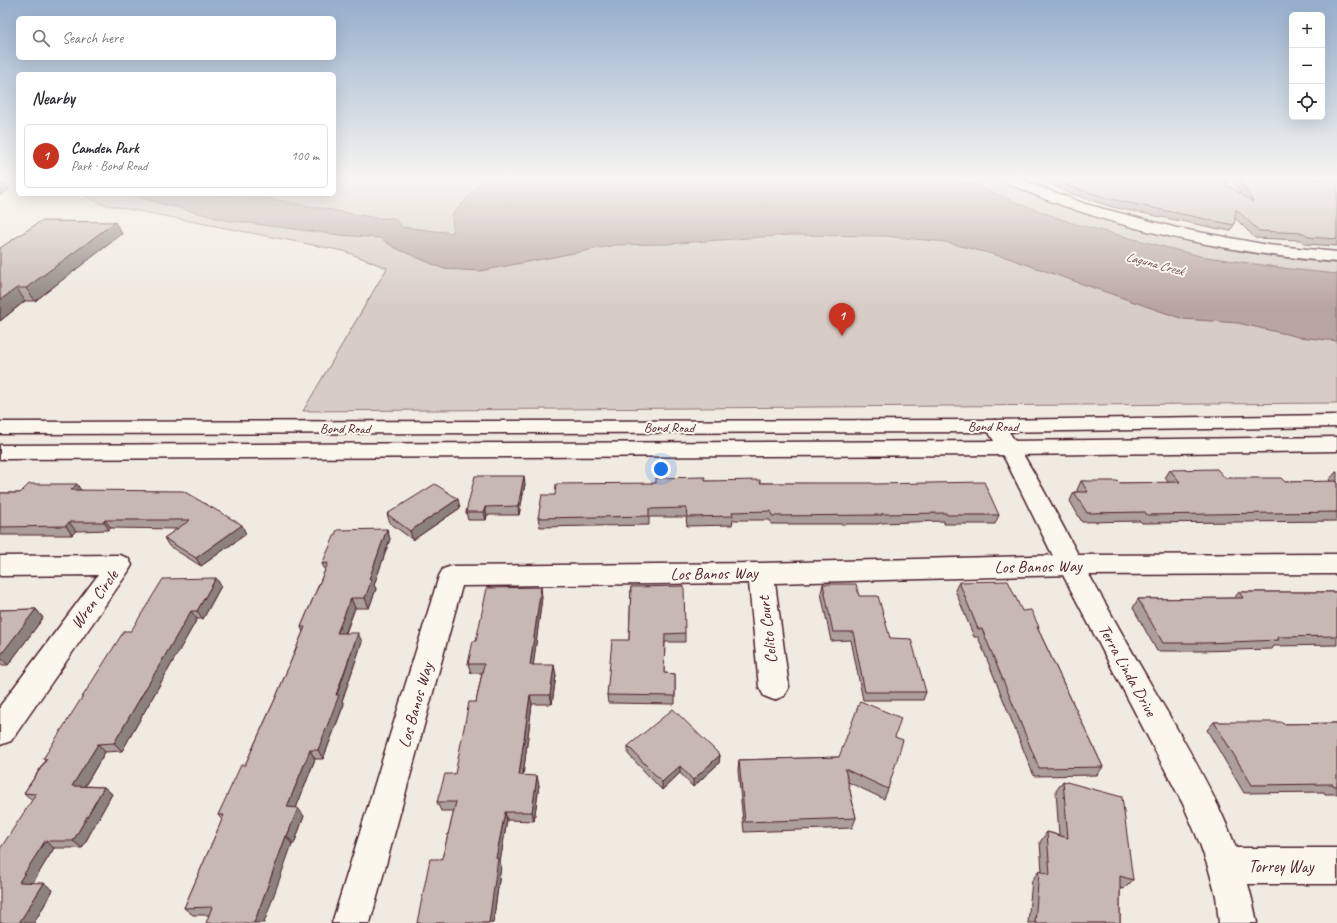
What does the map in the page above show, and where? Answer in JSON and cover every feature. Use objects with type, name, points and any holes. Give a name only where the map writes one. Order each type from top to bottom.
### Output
[{"type":"main road","points":[[1133,222],[1187,235],[1253,248],[1337,257]]},
{"type":"main road","name":"Bond Road","points":[[0,428],[995,426],[1337,421]]},
{"type":"main road","name":"Terra Linda Drive","points":[[995,426],[1010,448],[1070,565],[1195,791],[1226,866],[1237,911],[1238,923]]},
{"type":"main road","name":"Bond Road","points":[[0,452],[1010,448],[1337,444]]},
{"type":"main road","name":"Los Banos Way","points":[[351,923],[452,576],[761,573],[1070,565],[1337,564]]},
{"type":"main road","name":"Wren Circle","points":[[0,566],[119,565],[0,731]]},
{"type":"main road","name":"Celito Court","points":[[761,573],[774,688]]},
{"type":"main road","name":"Torrey Way","points":[[1226,866],[1337,866]]},
{"type":"shaded area","points":[[195,222],[1113,222],[1214,247],[1275,257],[1337,263],[1337,403],[303,411],[387,268],[344,251]]},
{"type":"water","name":"Laguna Creek","points":[[241,222],[398,222],[402,227],[453,233],[452,222],[1069,222],[1200,256],[1337,274],[1337,341],[1299,337],[1238,323],[1183,319],[1008,258],[945,242],[884,236],[789,235],[666,244],[616,245],[480,271],[444,269],[395,248],[380,238],[340,235]]},
{"type":"building","points":[[39,222],[115,222],[26,288],[17,288],[0,300],[0,248]]},
{"type":"building","points":[[1220,222],[1234,222],[1234,225]]},
{"type":"building","points":[[1250,222],[1337,222],[1337,239],[1309,237],[1304,233],[1259,231]]},
{"type":"building","points":[[1217,469],[1225,478],[1281,478],[1285,482],[1337,481],[1337,512],[1147,515],[1145,512],[1087,513],[1074,492],[1088,492],[1081,481],[1117,481],[1119,483],[1180,482],[1170,470]]},
{"type":"building","points":[[475,476],[524,476],[518,506],[485,507],[484,512],[466,512]]},
{"type":"building","points":[[705,477],[705,481],[760,480],[760,483],[873,484],[984,482],[999,515],[947,515],[946,513],[772,516],[771,511],[732,512],[733,516],[687,517],[686,508],[649,509],[649,516],[538,518],[542,495],[555,495],[556,484],[656,483],[656,478]]},
{"type":"building","points":[[29,484],[77,484],[71,490],[183,491],[242,525],[196,558],[164,538],[190,520],[105,520],[104,522],[69,522],[66,526],[0,527],[0,493],[20,493]]},
{"type":"building","points":[[435,484],[458,499],[410,531],[387,514]]},
{"type":"building","points":[[387,529],[369,579],[372,579],[365,598],[351,598],[337,633],[358,633],[336,695],[339,695],[318,750],[310,750],[287,807],[298,808],[286,836],[254,923],[206,923],[212,907],[184,908],[224,815],[218,815],[241,765],[245,765],[276,697],[305,627],[301,627],[328,563],[322,564],[337,530]]},
{"type":"building","points":[[216,578],[197,611],[191,611],[114,743],[98,744],[72,786],[104,787],[73,841],[45,841],[19,882],[44,883],[19,923],[0,923],[0,849],[36,794],[24,793],[47,759],[43,759],[124,631],[131,631],[163,579]]},
{"type":"building","points":[[1008,581],[1022,611],[1031,610],[1039,627],[1037,627],[1103,767],[1039,768],[982,629],[978,629],[959,582]]},
{"type":"building","points":[[823,584],[856,584],[859,596],[878,596],[890,638],[911,639],[926,692],[865,692],[853,632],[833,632]]},
{"type":"building","points":[[684,586],[685,633],[665,634],[664,673],[675,674],[675,696],[607,695],[612,640],[629,640],[631,587]]},
{"type":"building","points":[[541,587],[530,665],[554,665],[550,695],[530,695],[519,775],[537,776],[532,812],[505,812],[496,858],[498,858],[489,923],[417,923],[430,859],[442,859],[456,802],[437,802],[445,774],[455,774],[469,702],[476,702],[484,664],[468,664],[473,641],[476,641],[487,588]]},
{"type":"building","points":[[1239,592],[1337,592],[1337,636],[1277,637],[1279,640],[1207,643],[1163,643],[1138,599],[1243,598]]},
{"type":"building","points":[[36,609],[0,656],[0,610]]},
{"type":"building","points":[[860,701],[901,718],[895,737],[903,740],[888,789],[845,769],[856,818],[745,822],[739,760],[839,757]]},
{"type":"building","points":[[673,709],[720,755],[693,780],[680,766],[662,782],[628,746]]},
{"type":"building","points":[[1214,722],[1281,722],[1283,724],[1337,723],[1337,786],[1334,786],[1333,784],[1252,785]]},
{"type":"building","points":[[1063,781],[1122,797],[1133,880],[1120,876],[1120,923],[1035,923],[1039,871],[1050,875],[1047,832],[1068,838]]},
{"type":"place","name":"Camden Park","points":[[842,336]]}]
